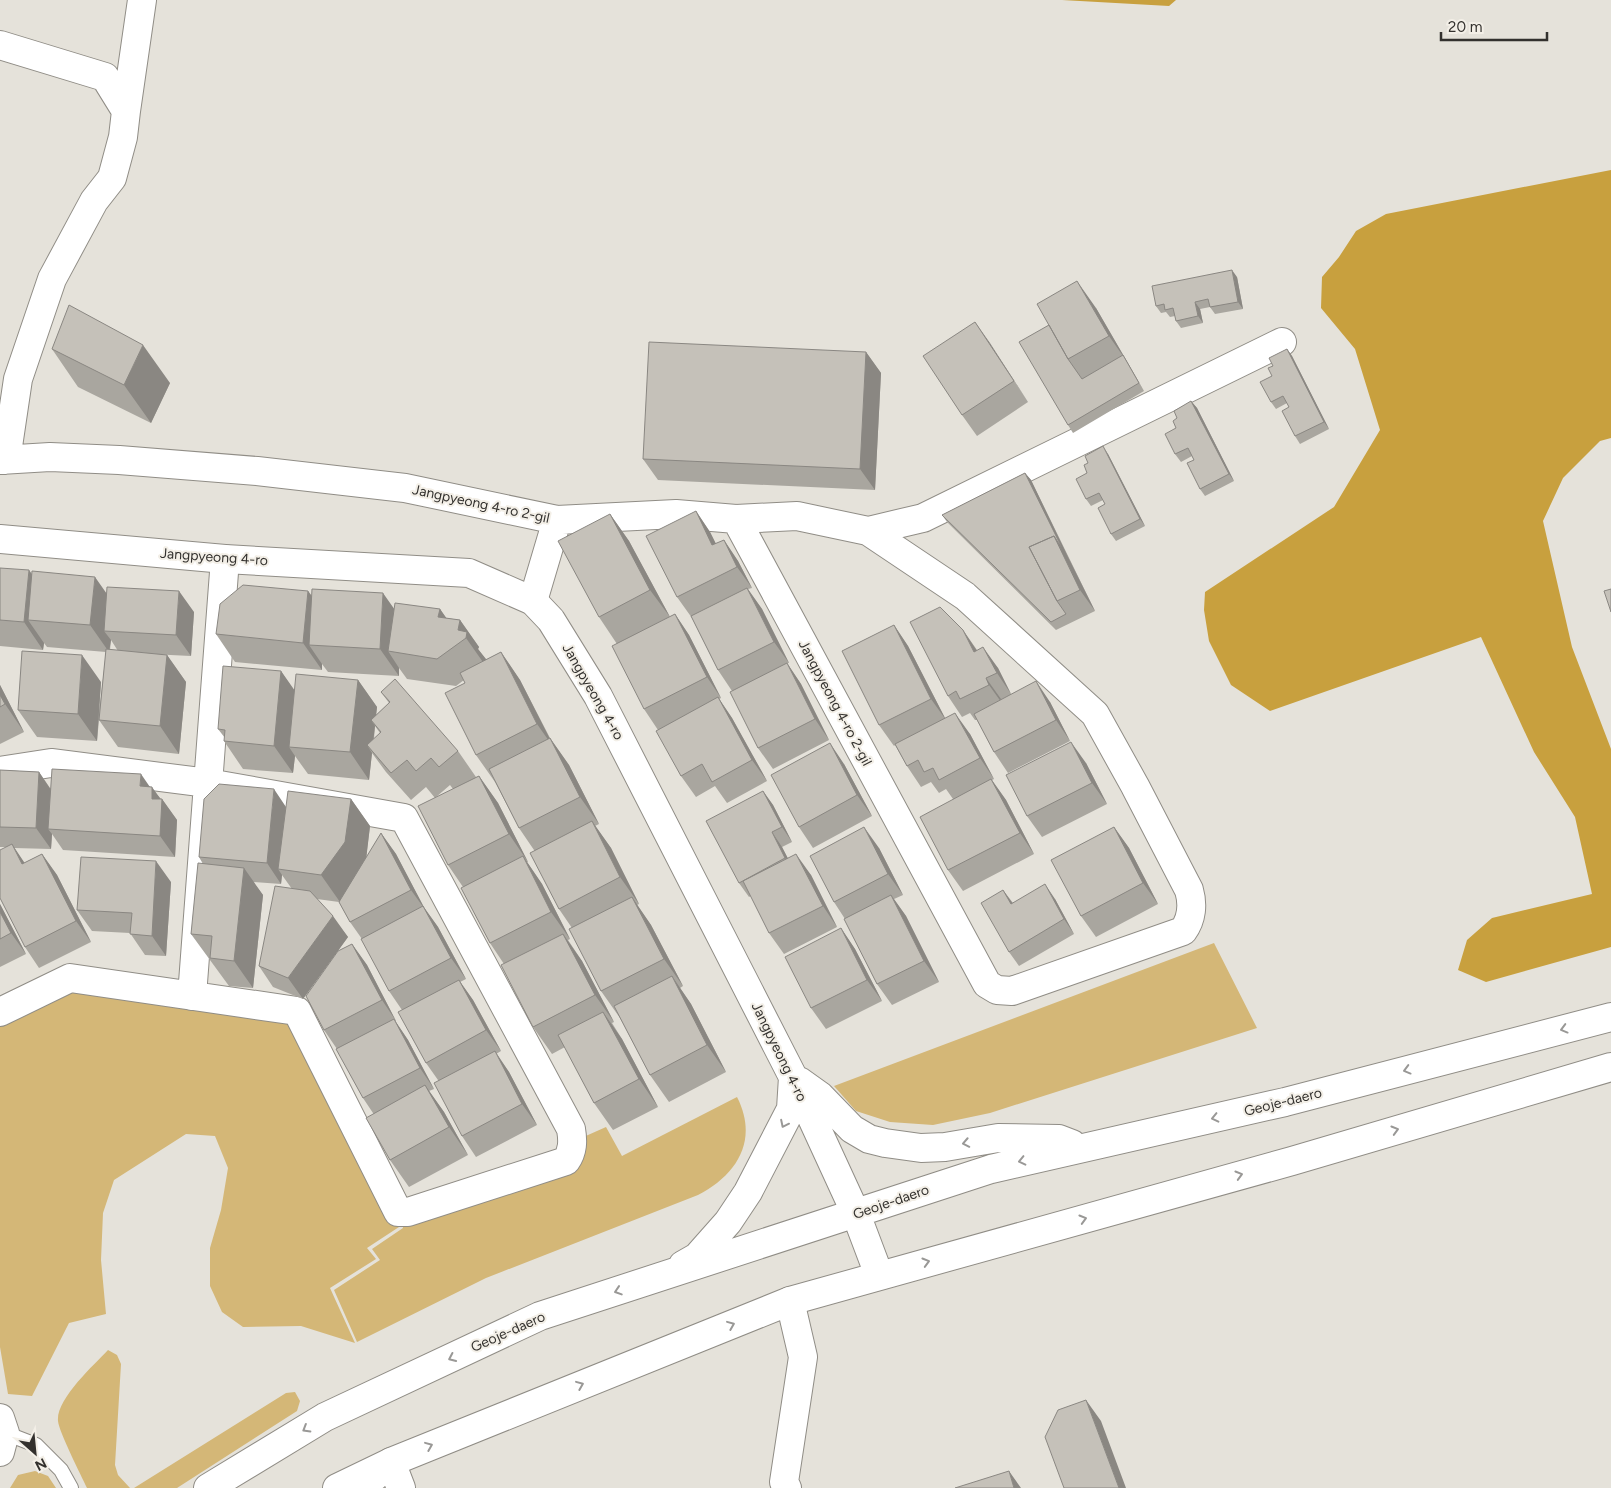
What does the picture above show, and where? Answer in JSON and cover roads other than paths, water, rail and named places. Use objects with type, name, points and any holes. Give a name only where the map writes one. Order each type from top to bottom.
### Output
[{"type":"street","points":[[3,460],[21,370],[52,279],[94,201],[112,178],[123,137],[142,0]]},
{"type":"street","points":[[0,45],[104,77],[126,111]]},
{"type":"street","points":[[736,520],[797,516],[868,531],[923,518],[1282,342]]},
{"type":"street","name":"Jangpyeong 4-ro 2-gil","points":[[3,460],[70,458],[189,465],[405,488],[557,520],[676,514],[736,520],[987,984],[997,990],[1012,990],[1183,931],[1188,925],[1192,901],[1188,890],[1135,786],[1095,714],[965,596],[868,531]]},
{"type":"street","points":[[532,601],[557,520]]},
{"type":"street","name":"Jangpyeong 4-ro","points":[[0,539],[225,559],[468,573],[532,601],[551,620],[598,696],[793,1076],[856,1214],[879,1275]]},
{"type":"street","points":[[192,996],[225,559]]},
{"type":"street","points":[[0,771],[51,763],[208,782],[404,818],[571,1129],[573,1140],[571,1152],[566,1161],[408,1212],[398,1212],[297,1011],[70,978],[0,1012]]},
{"type":"street","name":"Geoje-daero","points":[[208,1488],[325,1416],[540,1316],[990,1169],[1285,1102],[1611,1017]]},
{"type":"street","points":[[337,1488],[391,1462],[790,1301],[1292,1161],[1611,1067]]},
{"type":"street","points":[[793,1076],[820,1096],[852,1129],[869,1139],[885,1143],[921,1148],[945,1147],[998,1138],[1059,1139],[1082,1148]]},
{"type":"street","points":[[665,1276],[697,1257],[728,1222],[748,1192],[791,1109],[793,1076]]},
{"type":"street","points":[[779,1486],[803,1357],[790,1301]]},
{"type":"street","points":[[362,1488],[391,1462]]},
{"type":"street","points":[[391,1462],[401,1488]]},
{"type":"lane","points":[[2,1434],[36,1445],[61,1470],[71,1488]]}]
